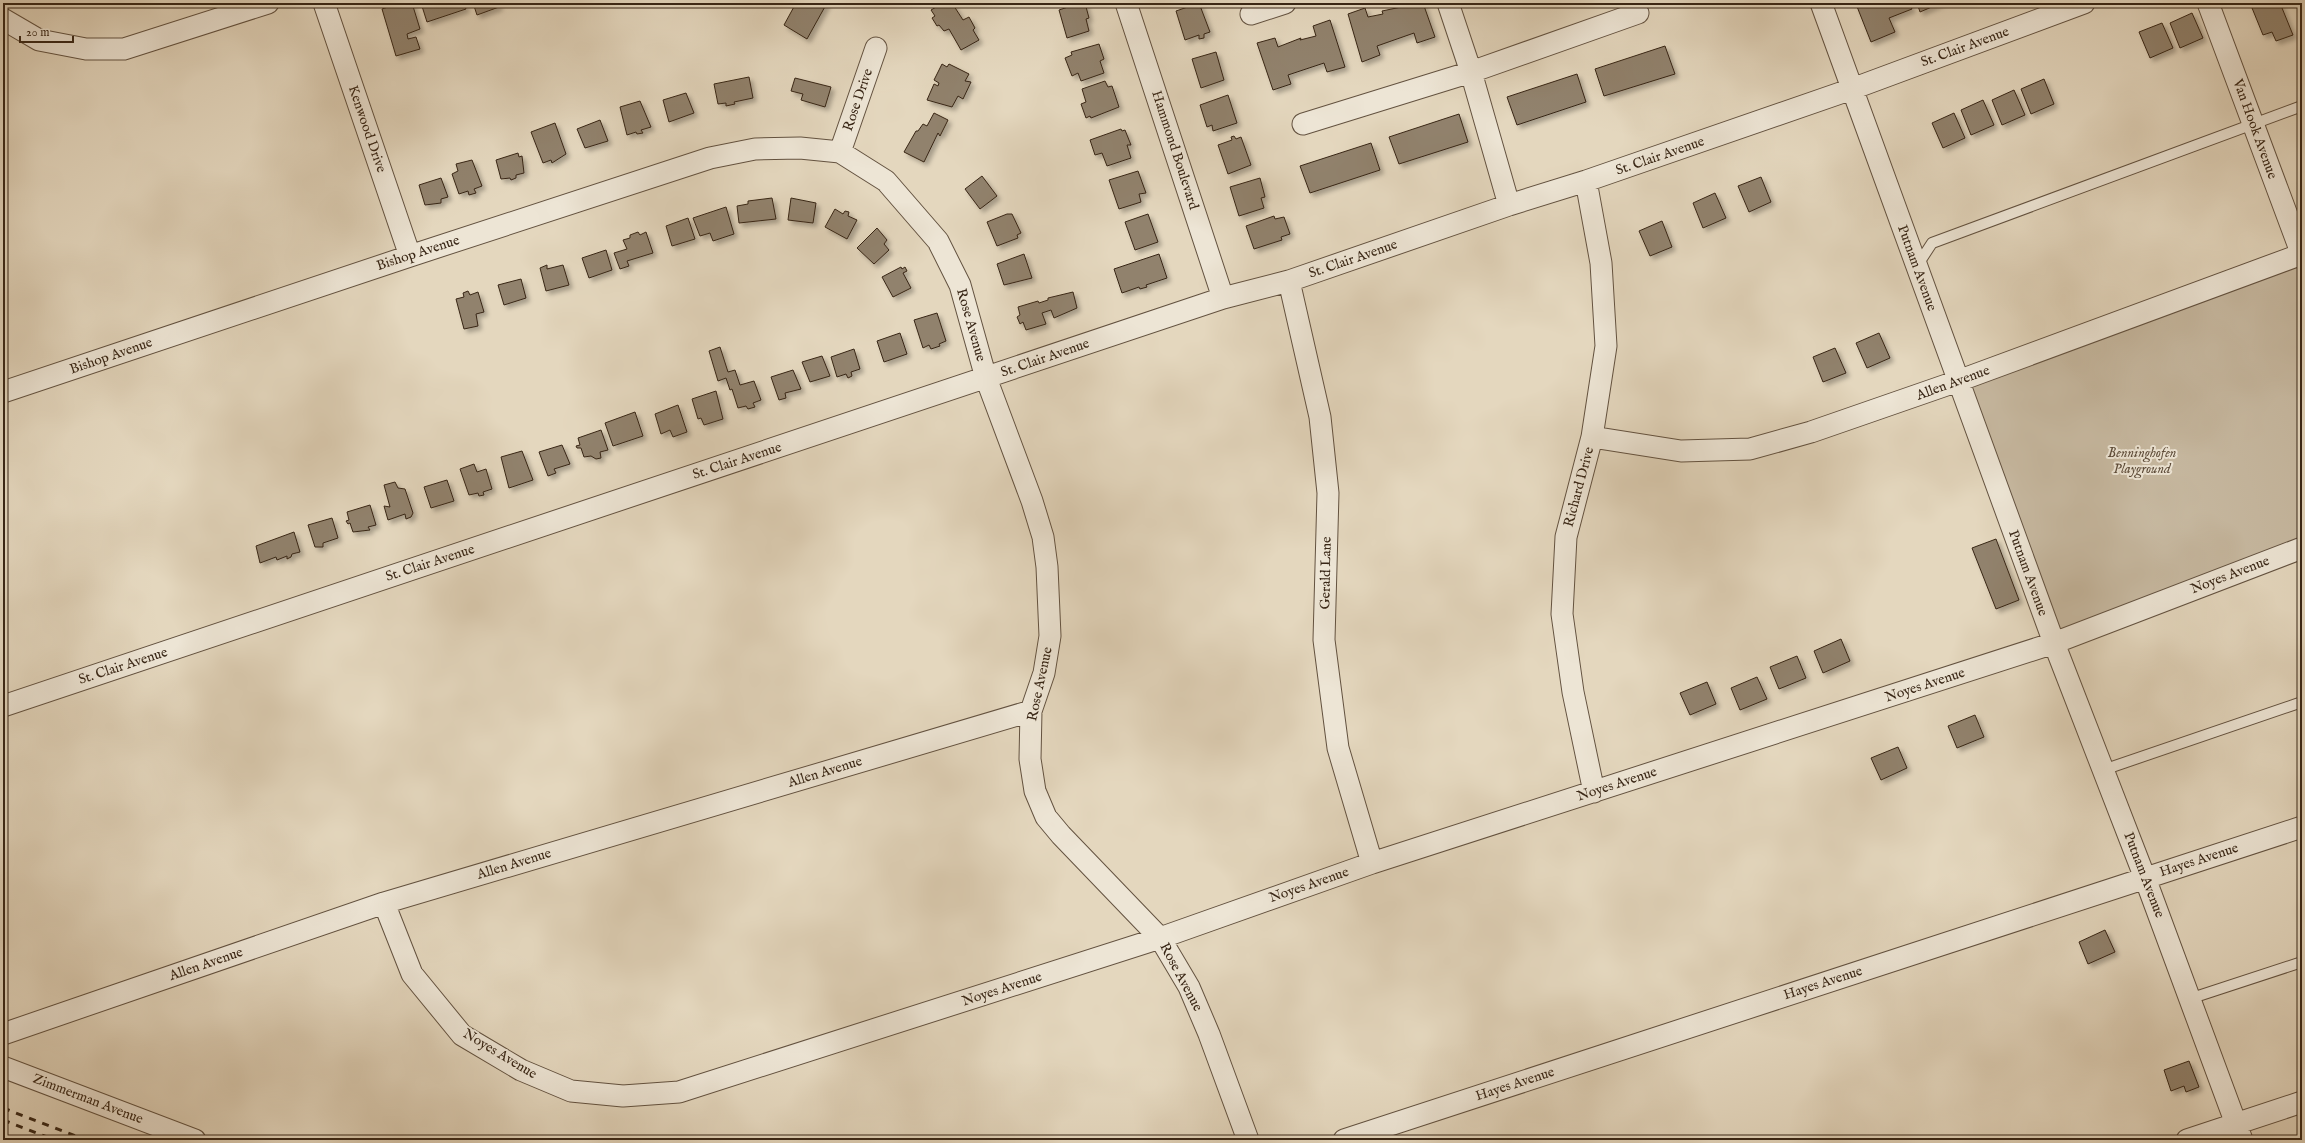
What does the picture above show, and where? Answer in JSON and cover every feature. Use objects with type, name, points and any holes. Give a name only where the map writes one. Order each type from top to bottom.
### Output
[{"type":"street","points":[[3,19],[39,40],[86,49],[124,49],[268,3]]},
{"type":"street","name":"Kenwood Drive","points":[[324,3],[410,256]]},
{"type":"street","name":"Hammond Boulevard","points":[[1126,3],[1223,298]]},
{"type":"street","points":[[1251,14],[1285,3]]},
{"type":"street","points":[[1448,3],[1471,72],[1509,205]]},
{"type":"street","name":"Putnam Avenue","points":[[1821,3],[2054,643],[2145,878],[2239,1132]]},
{"type":"street","name":"St. Clair Avenue","points":[[3,706],[1223,298],[1289,282],[1509,205],[1586,182],[1852,89],[2084,3]]},
{"type":"street","name":"Van Hook Avenue","points":[[2208,3],[2302,255]]},
{"type":"street","points":[[1303,124],[1471,72],[1638,13]]},
{"type":"street","name":"Rose Drive","points":[[840,152],[876,48]]},
{"type":"street","name":"Bishop Avenue","points":[[3,392],[410,256],[710,158],[755,149],[800,148],[840,152]]},
{"type":"street","name":"Rose Avenue","points":[[840,152],[886,181],[938,241],[960,285],[986,378],[1032,501],[1043,537],[1047,567],[1050,636],[1044,673],[1031,711],[1030,759],[1035,791],[1046,816],[1061,834],[1160,938],[1189,987],[1209,1034],[1248,1140]]},
{"type":"street","name":"Richard Drive","points":[[1586,182],[1601,263],[1606,346],[1592,437],[1566,537],[1562,614],[1573,692],[1594,792]]},
{"type":"street","name":"Allen Avenue","points":[[1592,437],[1681,452],[1750,449],[1811,432],[1958,381],[2302,255]]},
{"type":"street","name":"Gerald Lane","points":[[1289,282],[1320,418],[1328,493],[1324,640],[1338,748],[1372,863]]},
{"type":"street","name":"Noyes Avenue","points":[[384,903],[412,974],[462,1035],[521,1070],[571,1091],[623,1096],[679,1092],[1160,938],[1372,863],[2054,643],[2302,548]]},
{"type":"street","name":"Allen Avenue","points":[[3,1034],[384,903],[1031,711]]},
{"type":"street","name":"Hayes Avenue","points":[[1344,1140],[2302,827]]},
{"type":"street","name":"Zimmerman Avenue","points":[[3,1067],[195,1140]]},
{"type":"street","points":[[2187,1140],[2239,1132],[2302,1102]]},
{"type":"lane","points":[[1917,266],[1932,243],[2302,106]]},
{"type":"lane","points":[[2103,770],[2302,702]]},
{"type":"lane","points":[[2190,999],[2302,962]]},
{"type":"green space","name":"Benninghofen Playground","points":[[2302,256],[2302,548],[2054,643],[1958,381]]},
{"type":"building","points":[[400,3],[412,3],[420,29],[407,34],[408,39],[416,37],[420,49],[396,56],[382,9]]},
{"type":"building","points":[[421,3],[464,3],[466,9],[427,22]]},
{"type":"building","points":[[473,3],[498,3],[499,7],[477,15]]},
{"type":"building","points":[[796,3],[827,3],[807,39],[784,25]]},
{"type":"building","points":[[943,3],[952,3],[963,20],[969,17],[975,28],[973,30],[979,40],[961,50],[949,29],[944,31],[939,25],[937,26],[932,18],[935,16],[931,10]]},
{"type":"building","points":[[1080,3],[1085,3],[1089,18],[1086,19],[1089,31],[1067,38],[1059,10]]},
{"type":"building","points":[[1199,3],[1210,32],[1204,34],[1204,38],[1199,39],[1199,35],[1185,40],[1176,11]]},
{"type":"building","points":[[1405,3],[1423,3],[1435,37],[1417,43],[1414,33],[1377,46],[1380,55],[1362,62],[1348,14],[1365,8],[1368,17],[1383,14],[1382,11],[1406,6]]},
{"type":"building","points":[[1909,3],[1912,9],[1889,18],[1895,32],[1871,42],[1856,4]]},
{"type":"building","points":[[1917,3],[1941,3],[1920,12]]},
{"type":"building","points":[[2250,3],[2280,3],[2293,35],[2276,41],[2272,32],[2263,35]]},
{"type":"building","points":[[2192,13],[2203,38],[2180,48],[2170,23]]},
{"type":"building","points":[[1330,20],[1345,67],[1327,72],[1324,63],[1288,75],[1291,84],[1273,90],[1257,43],[1275,38],[1278,47],[1301,38],[1300,40],[1316,36],[1313,26]]},
{"type":"building","points":[[2162,23],[2173,48],[2150,58],[2139,32]]},
{"type":"building","points":[[1099,44],[1104,59],[1100,61],[1104,73],[1081,81],[1078,73],[1072,76],[1065,58],[1072,55],[1071,52]]},
{"type":"building","points":[[1665,46],[1675,74],[1604,96],[1595,69]]},
{"type":"building","points":[[1216,52],[1224,80],[1201,88],[1192,59]]},
{"type":"building","points":[[942,64],[947,67],[949,64],[969,74],[965,81],[971,82],[963,99],[958,96],[952,107],[927,100],[934,84],[938,86],[939,83],[934,80]]},
{"type":"building","points":[[1577,74],[1586,102],[1517,125],[1507,97]]},
{"type":"building","points":[[749,77],[753,98],[734,102],[735,104],[726,106],[726,103],[718,104],[714,84]]},
{"type":"building","points":[[795,78],[831,87],[825,107],[801,100],[803,94],[791,91]]},
{"type":"building","points":[[2044,79],[2054,104],[2031,114],[2021,89]]},
{"type":"building","points":[[1105,81],[1108,87],[1112,86],[1119,107],[1091,118],[1090,116],[1086,118],[1081,104],[1086,102],[1082,89]]},
{"type":"building","points":[[2014,90],[2025,115],[2002,125],[1992,100]]},
{"type":"building","points":[[686,93],[694,113],[669,122],[663,100]]},
{"type":"building","points":[[1228,95],[1237,123],[1213,131],[1212,125],[1207,127],[1200,105]]},
{"type":"building","points":[[1983,100],[1994,125],[1971,135],[1961,110]]},
{"type":"building","points":[[640,101],[651,127],[641,130],[643,133],[637,134],[636,132],[627,135],[620,107]]},
{"type":"building","points":[[934,113],[948,120],[940,136],[938,133],[924,162],[904,152],[916,131],[918,131],[923,124],[927,126]]},
{"type":"building","points":[[1954,113],[1965,138],[1943,148],[1932,123]]},
{"type":"building","points":[[1459,114],[1468,142],[1399,164],[1389,137]]},
{"type":"building","points":[[600,120],[608,141],[585,148],[577,129]]},
{"type":"building","points":[[555,123],[566,154],[552,163],[551,160],[543,163],[531,132]]},
{"type":"building","points":[[1121,129],[1122,131],[1125,130],[1131,145],[1127,145],[1131,158],[1107,166],[1102,153],[1095,155],[1090,140]]},
{"type":"building","points":[[1234,136],[1236,139],[1241,137],[1251,165],[1228,174],[1218,145],[1232,140],[1231,137]]},
{"type":"building","points":[[1371,143],[1380,170],[1310,193],[1300,166]]},
{"type":"building","points":[[518,153],[519,157],[522,156],[524,173],[516,175],[516,178],[511,180],[510,178],[501,179],[496,160]]},
{"type":"building","points":[[472,160],[482,186],[474,189],[476,193],[469,195],[468,191],[459,194],[452,174],[458,171],[456,164]]},
{"type":"building","points":[[1138,171],[1146,193],[1139,194],[1141,202],[1119,209],[1109,180]]},
{"type":"building","points":[[982,176],[997,196],[980,209],[965,189]]},
{"type":"building","points":[[1761,177],[1771,202],[1749,212],[1738,186]]},
{"type":"building","points":[[441,178],[448,197],[441,199],[441,203],[425,205],[419,185]]},
{"type":"building","points":[[1260,178],[1265,197],[1261,198],[1264,208],[1239,216],[1230,187]]},
{"type":"building","points":[[1715,193],[1726,218],[1703,228],[1693,203]]},
{"type":"building","points":[[772,198],[776,219],[739,223],[737,206],[748,204],[748,201]]},
{"type":"building","points":[[791,198],[816,203],[813,223],[788,220]]},
{"type":"building","points":[[726,207],[734,234],[713,241],[710,233],[700,236],[693,218]]},
{"type":"building","points":[[835,209],[843,214],[845,211],[849,212],[848,216],[857,220],[847,239],[825,227]]},
{"type":"building","points":[[1007,214],[1012,214],[1021,233],[1017,235],[1018,238],[997,246],[987,222]]},
{"type":"building","points":[[1148,214],[1158,242],[1135,250],[1125,222]]},
{"type":"building","points":[[1274,216],[1275,219],[1284,217],[1290,234],[1281,237],[1282,240],[1254,249],[1246,226]]},
{"type":"building","points":[[688,218],[695,239],[672,246],[666,226]]},
{"type":"building","points":[[1662,221],[1672,247],[1650,256],[1639,231]]},
{"type":"building","points":[[877,228],[887,240],[884,244],[889,250],[874,264],[857,248]]},
{"type":"building","points":[[638,232],[640,235],[646,232],[653,253],[627,261],[629,266],[620,269],[614,253],[627,249],[623,240],[630,238],[630,235]]},
{"type":"building","points":[[606,250],[612,270],[589,278],[582,258]]},
{"type":"building","points":[[1024,254],[1032,278],[1004,285],[997,264]]},
{"type":"building","points":[[1159,254],[1167,278],[1146,285],[1147,287],[1140,289],[1139,287],[1122,293],[1114,269]]},
{"type":"building","points":[[547,265],[547,269],[563,265],[569,285],[546,291],[540,268]]},
{"type":"building","points":[[901,267],[902,269],[905,267],[907,271],[903,273],[911,288],[893,297],[882,277]]},
{"type":"building","points":[[521,279],[526,298],[504,305],[498,285]]},
{"type":"building","points":[[468,291],[470,295],[478,292],[484,312],[476,314],[478,326],[464,329],[456,299],[464,297],[463,293]]},
{"type":"building","points":[[1073,292],[1077,308],[1054,318],[1051,310],[1042,313],[1046,324],[1026,330],[1023,322],[1020,324],[1017,317],[1020,315],[1018,307],[1038,301],[1039,303],[1048,300],[1048,298]]},
{"type":"building","points":[[937,313],[946,341],[939,344],[940,346],[931,349],[929,345],[923,348],[914,320]]},
{"type":"building","points":[[900,333],[907,354],[884,362],[877,341]]},
{"type":"building","points":[[1879,333],[1890,358],[1867,368],[1856,343]]},
{"type":"building","points":[[720,347],[728,372],[735,370],[740,385],[754,381],[761,400],[753,403],[755,407],[748,409],[746,406],[738,408],[732,389],[730,390],[726,378],[718,381],[709,351]]},
{"type":"building","points":[[1835,348],[1846,373],[1823,382],[1813,357]]},
{"type":"building","points":[[854,349],[860,369],[851,372],[852,376],[848,378],[846,374],[837,377],[831,357]]},
{"type":"building","points":[[822,356],[830,376],[810,382],[802,362]]},
{"type":"building","points":[[793,370],[801,389],[785,393],[786,398],[779,400],[771,377]]},
{"type":"building","points":[[716,391],[723,419],[704,425],[701,418],[698,419],[692,399]]},
{"type":"building","points":[[678,405],[687,432],[673,437],[670,430],[661,434],[655,414]]},
{"type":"building","points":[[635,412],[643,436],[613,446],[605,423]]},
{"type":"building","points":[[601,430],[608,450],[600,452],[601,458],[596,459],[591,456],[584,457],[581,448],[577,448],[576,446],[580,445],[578,438]]},
{"type":"building","points":[[562,445],[570,464],[554,469],[556,473],[548,476],[539,452]]},
{"type":"building","points":[[522,451],[533,480],[509,488],[501,457]]},
{"type":"building","points":[[474,464],[477,472],[486,469],[492,489],[483,492],[484,495],[479,496],[478,493],[469,495],[460,469]]},
{"type":"building","points":[[447,480],[454,501],[431,508],[424,487]]},
{"type":"building","points":[[395,482],[398,488],[405,489],[413,513],[411,517],[406,519],[405,514],[388,520],[384,506],[390,507],[384,485]]},
{"type":"building","points":[[370,505],[376,525],[368,527],[370,530],[353,532],[350,523],[348,524],[346,521],[349,520],[347,512]]},
{"type":"building","points":[[332,518],[338,538],[323,543],[323,547],[315,547],[308,525]]},
{"type":"building","points":[[294,532],[300,552],[292,554],[291,557],[287,559],[287,556],[277,560],[276,557],[260,563],[256,546]]},
{"type":"building","points":[[1996,539],[2019,600],[1996,609],[1972,548]]},
{"type":"building","points":[[1841,639],[1850,661],[1823,673],[1814,651]]},
{"type":"building","points":[[1797,656],[1806,678],[1779,689],[1770,667]]},
{"type":"building","points":[[1757,677],[1767,699],[1740,710],[1731,688]]},
{"type":"building","points":[[1707,682],[1716,704],[1690,715],[1680,693]]},
{"type":"building","points":[[1975,715],[1984,737],[1957,748],[1948,726]]},
{"type":"building","points":[[1898,747],[1907,768],[1881,780],[1871,758]]},
{"type":"building","points":[[2105,930],[2115,952],[2088,964],[2079,942]]},
{"type":"building","points":[[2189,1061],[2199,1087],[2186,1092],[2184,1086],[2171,1091],[2164,1070]]},
{"type":"railway","points":[[3,1108],[86,1140]]},
{"type":"railway","points":[[3,1120],[55,1140]]}]
